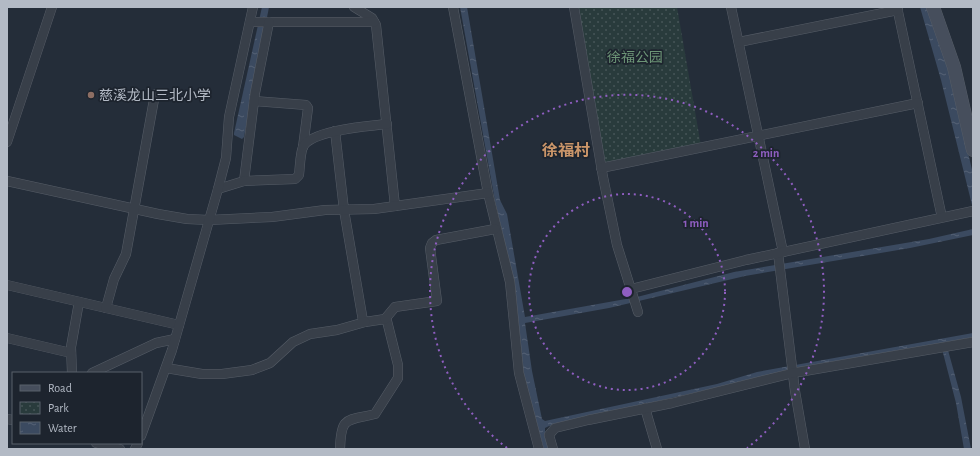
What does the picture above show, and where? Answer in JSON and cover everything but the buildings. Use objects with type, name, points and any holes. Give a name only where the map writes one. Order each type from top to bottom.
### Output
[{"type":"main road","points":[[933,7],[954,67],[973,150]]},
{"type":"street","points":[[7,142],[52,7]]},
{"type":"street","points":[[142,433],[166,368],[218,189],[226,158],[229,117],[254,7]]},
{"type":"street","points":[[354,7],[372,18],[374,22],[379,48],[394,206]]},
{"type":"street","points":[[453,7],[495,229],[510,282],[515,352],[519,373],[539,449]]},
{"type":"street","points":[[574,7],[601,168],[617,245],[638,312]]},
{"type":"street","points":[[731,7],[759,136],[780,253],[793,373],[806,449]]},
{"type":"street","points":[[739,42],[898,8],[941,213]]},
{"type":"street","points":[[250,22],[374,22]]},
{"type":"street","points":[[244,181],[254,101],[268,22]]},
{"type":"street","points":[[106,308],[114,279],[126,254],[155,94]]},
{"type":"street","points":[[218,189],[244,181],[294,179],[299,175],[308,108],[306,105],[254,101]]},
{"type":"street","points":[[601,168],[918,103]]},
{"type":"street","points":[[303,147],[319,136],[335,131],[387,124]]},
{"type":"street","points":[[335,131],[344,210],[363,320],[365,322]]},
{"type":"street","points":[[7,181],[134,209],[186,219],[209,220],[272,217],[325,210],[394,206],[488,193]]},
{"type":"street","points":[[631,289],[780,253],[973,211]]},
{"type":"street","points":[[166,368],[202,374],[222,374],[252,370],[270,363],[293,342],[310,334],[337,330],[365,322],[385,319],[395,307],[437,301],[430,248],[432,243],[436,240],[495,229]]},
{"type":"street","points":[[7,285],[179,325]]},
{"type":"street","points":[[72,372],[71,353],[79,302]]},
{"type":"street","points":[[340,449],[342,426],[346,421],[375,414],[398,378],[398,365],[385,319]]},
{"type":"street","points":[[7,338],[71,353]]},
{"type":"street","points":[[94,372],[156,343],[175,339]]},
{"type":"street","points":[[553,449],[549,435],[555,428],[793,373],[973,342]]},
{"type":"street","points":[[645,408],[657,449]]},
{"type":"street","points":[[100,444],[120,449]]},
{"type":"green space","name":"徐福公园","points":[[577,7],[677,7],[701,146],[604,166]]},
{"type":"water","points":[[262,7],[269,7],[244,137],[242,139],[234,135],[234,133]]},
{"type":"water","points":[[460,7],[467,7],[500,200],[507,214],[525,317],[637,297],[734,272],[929,239],[973,229],[973,235],[910,248],[745,276],[609,308],[525,323],[532,371],[542,419],[545,421],[717,384],[757,372],[973,333],[973,337],[946,343],[961,397],[971,449],[964,449],[956,403],[942,349],[806,367],[549,426],[545,428],[545,431],[550,449],[544,449],[524,377],[510,265],[495,201]]},
{"type":"water","points":[[920,7],[927,7],[948,67],[973,174],[973,209],[941,80]]},
{"type":"place","name":"慈溪龙山三北小学","points":[[91,95]]},
{"type":"district","name":"徐福村","points":[[566,150]]}]
